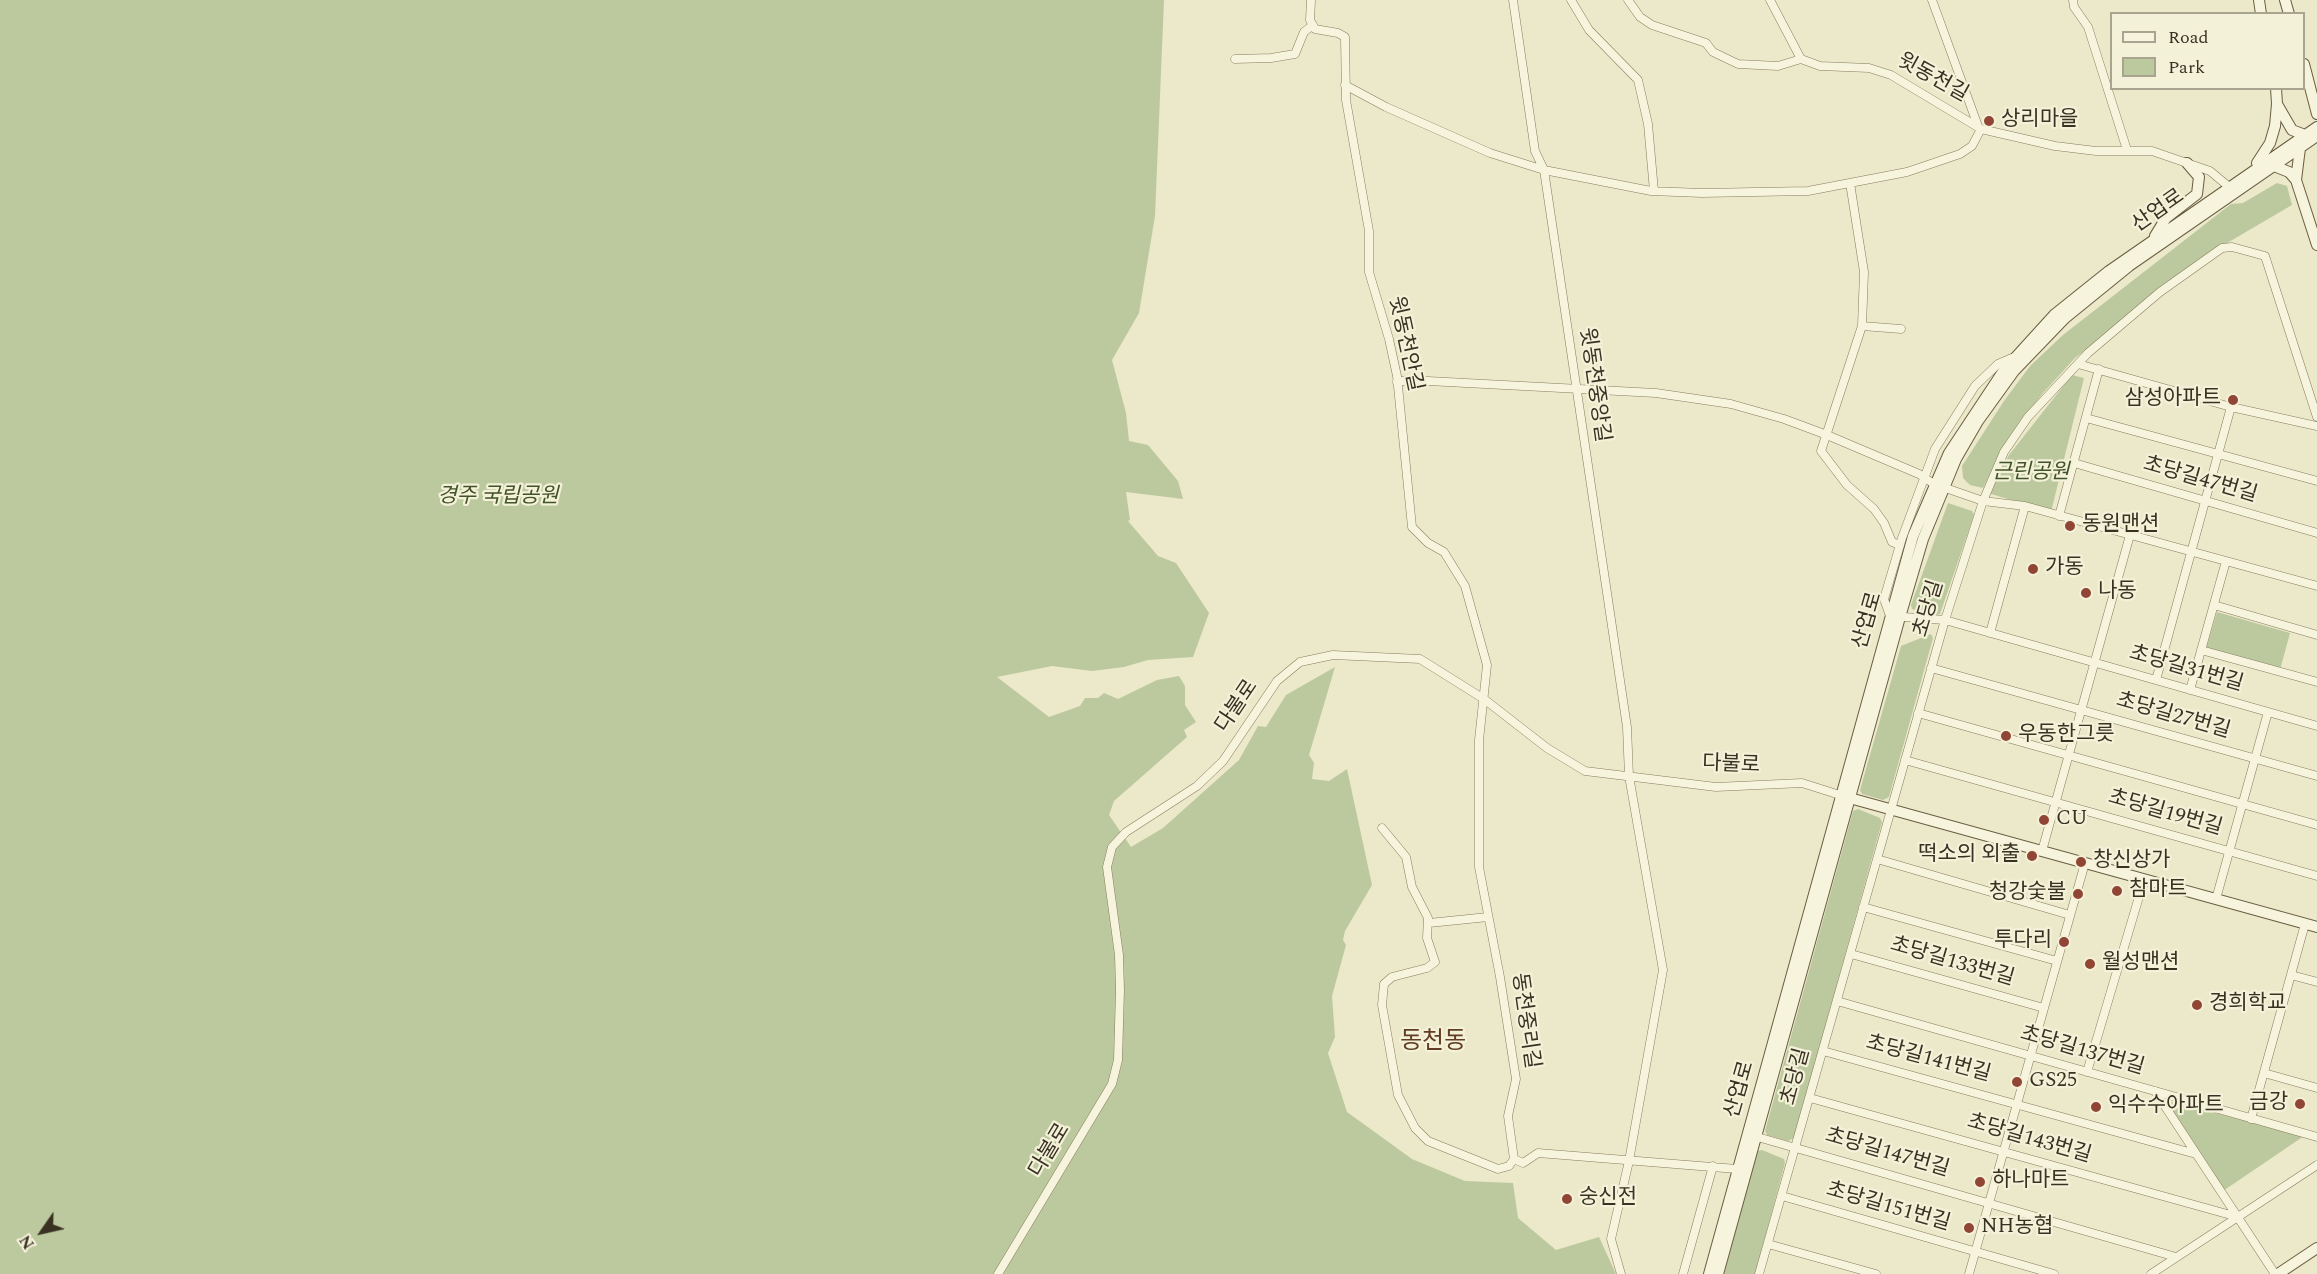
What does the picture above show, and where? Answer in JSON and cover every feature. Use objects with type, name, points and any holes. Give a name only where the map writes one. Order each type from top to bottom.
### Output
[{"type":"street","points":[[1235,59],[1271,58],[1295,54],[1304,32],[1313,25],[1310,20],[1311,0]]},
{"type":"street","name":"윗동천중앙길","points":[[1513,0],[1536,151],[1544,170],[1574,372],[1574,389],[1627,727],[1629,776],[1663,970],[1629,1161],[1611,1239],[1621,1274]]},
{"type":"street","points":[[1570,0],[1589,30],[1638,80],[1648,124],[1654,191]]},
{"type":"street","name":"윗동천길","points":[[1628,0],[1640,17],[1652,25],[1706,43],[1713,52],[1738,64],[1778,66],[1801,59],[1820,66],[1869,68],[1891,75],[1979,127],[2055,146],[2096,151],[2152,151],[2210,171],[2233,189]]},
{"type":"street","points":[[1770,0],[1801,59]]},
{"type":"street","points":[[1345,85],[1439,132],[1490,153],[1544,170],[1654,191],[1702,193],[1808,191],[1907,172],[1960,154],[1972,146],[1979,127],[1932,0]]},
{"type":"street","points":[[2073,0],[2074,7],[2088,27],[2127,150]]},
{"type":"street","name":"윗동천안길","points":[[1313,25],[1315,29],[1338,33],[1345,37],[1345,85],[1369,231],[1369,272],[1389,339],[1397,382],[1413,527],[1428,543],[1444,552],[1465,586],[1487,664],[1484,699]]},
{"type":"street","points":[[2305,68],[2317,114]]},
{"type":"street","points":[[2248,174],[2270,143],[2276,126],[2276,90]]},
{"type":"street","points":[[2277,104],[2292,130],[2309,137],[2296,180]]},
{"type":"street","name":"산업로","points":[[1718,1274],[1752,1136],[1895,617],[1913,536],[1965,428],[2017,356],[2054,315],[2153,240],[2274,166],[2309,137]]},
{"type":"street","name":"산업로","points":[[1939,485],[1978,421],[2014,371],[2058,325],[2130,266],[2233,189],[2248,174],[2309,137]]},
{"type":"street","points":[[2153,240],[2166,218],[2197,194],[2199,177],[2187,163]]},
{"type":"street","points":[[2274,166],[2289,172],[2296,180],[2317,244]]},
{"type":"street","points":[[1850,183],[1864,272],[1862,326],[1821,451],[1847,485],[1874,509],[1884,523],[1892,542],[1900,545]]},
{"type":"street","name":"초당길","points":[[1759,1274],[1851,954],[1889,809],[1945,620],[1983,501],[2004,452],[2028,417],[2078,364],[2160,292],[2222,248],[2232,247],[2265,256],[2317,417]]},
{"type":"street","points":[[1862,326],[1901,329]]},
{"type":"street","points":[[1895,617],[1884,599],[1900,545],[1935,449],[1975,386],[1998,364],[2017,356]]},
{"type":"street","points":[[2078,364],[2231,407],[2317,426]]},
{"type":"street","points":[[2060,516],[2099,369]]},
{"type":"street","points":[[1397,382],[1409,380],[1656,393],[1731,404],[1784,419],[1827,435],[1939,485],[1983,501],[2025,506],[2317,586]]},
{"type":"street","points":[[2156,680],[2231,407]]},
{"type":"street","points":[[2086,418],[2317,481]]},
{"type":"street","name":"초당길47번길","points":[[2074,463],[2317,533]]},
{"type":"street","points":[[1990,633],[2025,506]]},
{"type":"street","points":[[2042,851],[2130,535]]},
{"type":"street","points":[[2190,690],[2226,561]]},
{"type":"street","points":[[2214,605],[2317,635]]},
{"type":"street","name":"초당길31번길","points":[[1895,617],[1945,620],[2317,726]]},
{"type":"street","points":[[2201,650],[2317,682]]},
{"type":"street","name":"다불로","points":[[998,1274],[1112,1084],[1117,1063],[1119,955],[1107,867],[1112,847],[1126,832],[1197,786],[1223,762],[1277,681],[1300,662],[1333,655],[1420,659],[1484,699],[1547,748],[1585,771],[1716,787],[1802,783],[1847,797]]},
{"type":"street","name":"초당길27번길","points":[[1931,668],[2317,776]]},
{"type":"street","name":"동천중리길","points":[[1484,699],[1479,740],[1479,867],[1516,1079],[1508,1116],[1514,1159]]},
{"type":"street","points":[[1918,712],[2317,825]]},
{"type":"street","points":[[2229,851],[2268,712]]},
{"type":"street","name":"초당길19번길","points":[[1905,760],[2317,876]]},
{"type":"street","points":[[1847,797],[2317,927]]},
{"type":"street","points":[[1382,828],[1406,857],[1412,887],[1426,911],[1429,923],[1427,938],[1434,965],[1392,977],[1384,984],[1382,992],[1387,1040],[1398,1095],[1415,1128],[1428,1141],[1498,1169],[1509,1166],[1514,1159],[1523,1163],[1538,1153],[1737,1169]]},
{"type":"street","name":"초당길19번길","points":[[2216,900],[2229,851]]},
{"type":"street","points":[[1877,859],[2070,915]]},
{"type":"street","points":[[1969,1274],[2085,863]]},
{"type":"street","points":[[2087,1072],[2144,880]]},
{"type":"street","points":[[1863,907],[2057,961]]},
{"type":"street","points":[[1429,923],[1488,917]]},
{"type":"street","points":[[2251,1119],[2305,924]]},
{"type":"street","name":"초당길133번길","points":[[1851,954],[2044,1008]]},
{"type":"street","points":[[2291,975],[2317,982]]},
{"type":"street","name":"초당길137번길","points":[[1837,1001],[2317,1137]]},
{"type":"street","name":"초당길141번길","points":[[1823,1051],[2019,1103],[2196,1154]]},
{"type":"street","points":[[2264,1073],[2317,1088]]},
{"type":"street","points":[[2155,1091],[2276,1274],[2317,1248]]},
{"type":"street","name":"초당길143번길","points":[[1810,1098],[2238,1217]]},
{"type":"street","name":"산업로","points":[[1709,1274],[1737,1169],[1752,1136]]},
{"type":"street","name":"초당길147번길","points":[[1752,1136],[2176,1257]]},
{"type":"street","points":[[2151,1274],[2317,1165]]},
{"type":"street","points":[[1683,1274],[1713,1166]]},
{"type":"street","name":"초당길151번길","points":[[1782,1196],[2054,1274]]},
{"type":"street","points":[[1768,1244],[1876,1274]]},
{"type":"green space","name":"경주 국립공원","points":[[0,0],[1164,0],[1155,216],[1139,313],[1112,360],[1126,413],[1129,441],[1148,445],[1178,481],[1183,499],[1126,492],[1130,520],[1128,521],[1158,556],[1176,563],[1209,613],[1193,657],[1148,660],[1124,667],[1092,671],[1052,666],[997,677],[1049,717],[1080,706],[1085,698],[1098,698],[1104,693],[1118,699],[1157,680],[1179,676],[1185,686],[1185,705],[1196,722],[1184,730],[1187,737],[1114,801],[1109,815],[1131,847],[1163,828],[1239,760],[1258,726],[1266,727],[1286,695],[1335,667],[1309,755],[1314,763],[1312,779],[1329,781],[1347,769],[1372,885],[1345,931],[1343,940],[1346,945],[1332,996],[1335,1037],[1328,1053],[1347,1112],[1412,1159],[1465,1181],[1513,1183],[1518,1218],[1556,1250],[1599,1237],[1616,1274],[0,1274]]},
{"type":"green space","points":[[2277,183],[2287,186],[2292,205],[2222,246],[2075,358],[2043,393],[2007,440],[1983,488],[1970,485],[1963,478],[1962,466],[2004,401],[2030,366],[2063,335],[2231,204],[2243,203]]},
{"type":"green space","name":"근린공원","points":[[2072,375],[2084,378],[2051,512],[1988,493],[2009,455]]},
{"type":"green space","points":[[1948,503],[1972,511],[1974,515],[1940,614],[1933,616],[1912,609],[1911,605]]},
{"type":"green space","points":[[2217,612],[2290,633],[2280,670],[2206,649]]},
{"type":"green space","points":[[1931,634],[1933,638],[1889,797],[1883,800],[1862,794],[1860,790],[1901,646]]},
{"type":"green space","points":[[1858,809],[1880,818],[1882,822],[1794,1138],[1788,1141],[1767,1135],[1765,1131],[1853,811]]},
{"type":"green space","points":[[2165,1100],[2304,1136],[2223,1191]]},
{"type":"green space","points":[[1762,1150],[1784,1159],[1785,1163],[1755,1274],[1724,1274],[1757,1151]]},
{"type":"place","name":"상리마을","points":[[1989,121]]},
{"type":"place","name":"삼성아파트","points":[[2233,400]]},
{"type":"place","name":"동원맨션","points":[[2070,526]]},
{"type":"place","name":"가동","points":[[2033,569]]},
{"type":"place","name":"나동","points":[[2086,593]]},
{"type":"place","name":"우동한그릇","points":[[2006,736]]},
{"type":"place","name":"CU","points":[[2044,820]]},
{"type":"place","name":"떡소의 외출","points":[[2032,856]]},
{"type":"place","name":"창신상가","points":[[2081,862]]},
{"type":"place","name":"참마트","points":[[2117,891]]},
{"type":"place","name":"청강숯불","points":[[2078,894]]},
{"type":"place","name":"투다리","points":[[2064,942]]},
{"type":"place","name":"월성맨션","points":[[2090,964]]},
{"type":"place","name":"경희학교","points":[[2197,1005]]},
{"type":"place","name":"GS25","points":[[2017,1082]]},
{"type":"place","name":"금강","points":[[2300,1104]]},
{"type":"place","name":"익수수아파트","points":[[2096,1107]]},
{"type":"place","name":"하나마트","points":[[1980,1182]]},
{"type":"place","name":"숭신전","points":[[1567,1199]]},
{"type":"place","name":"NH농협","points":[[1969,1228]]},
{"type":"district","name":"동천동","points":[[1433,1043]]}]
